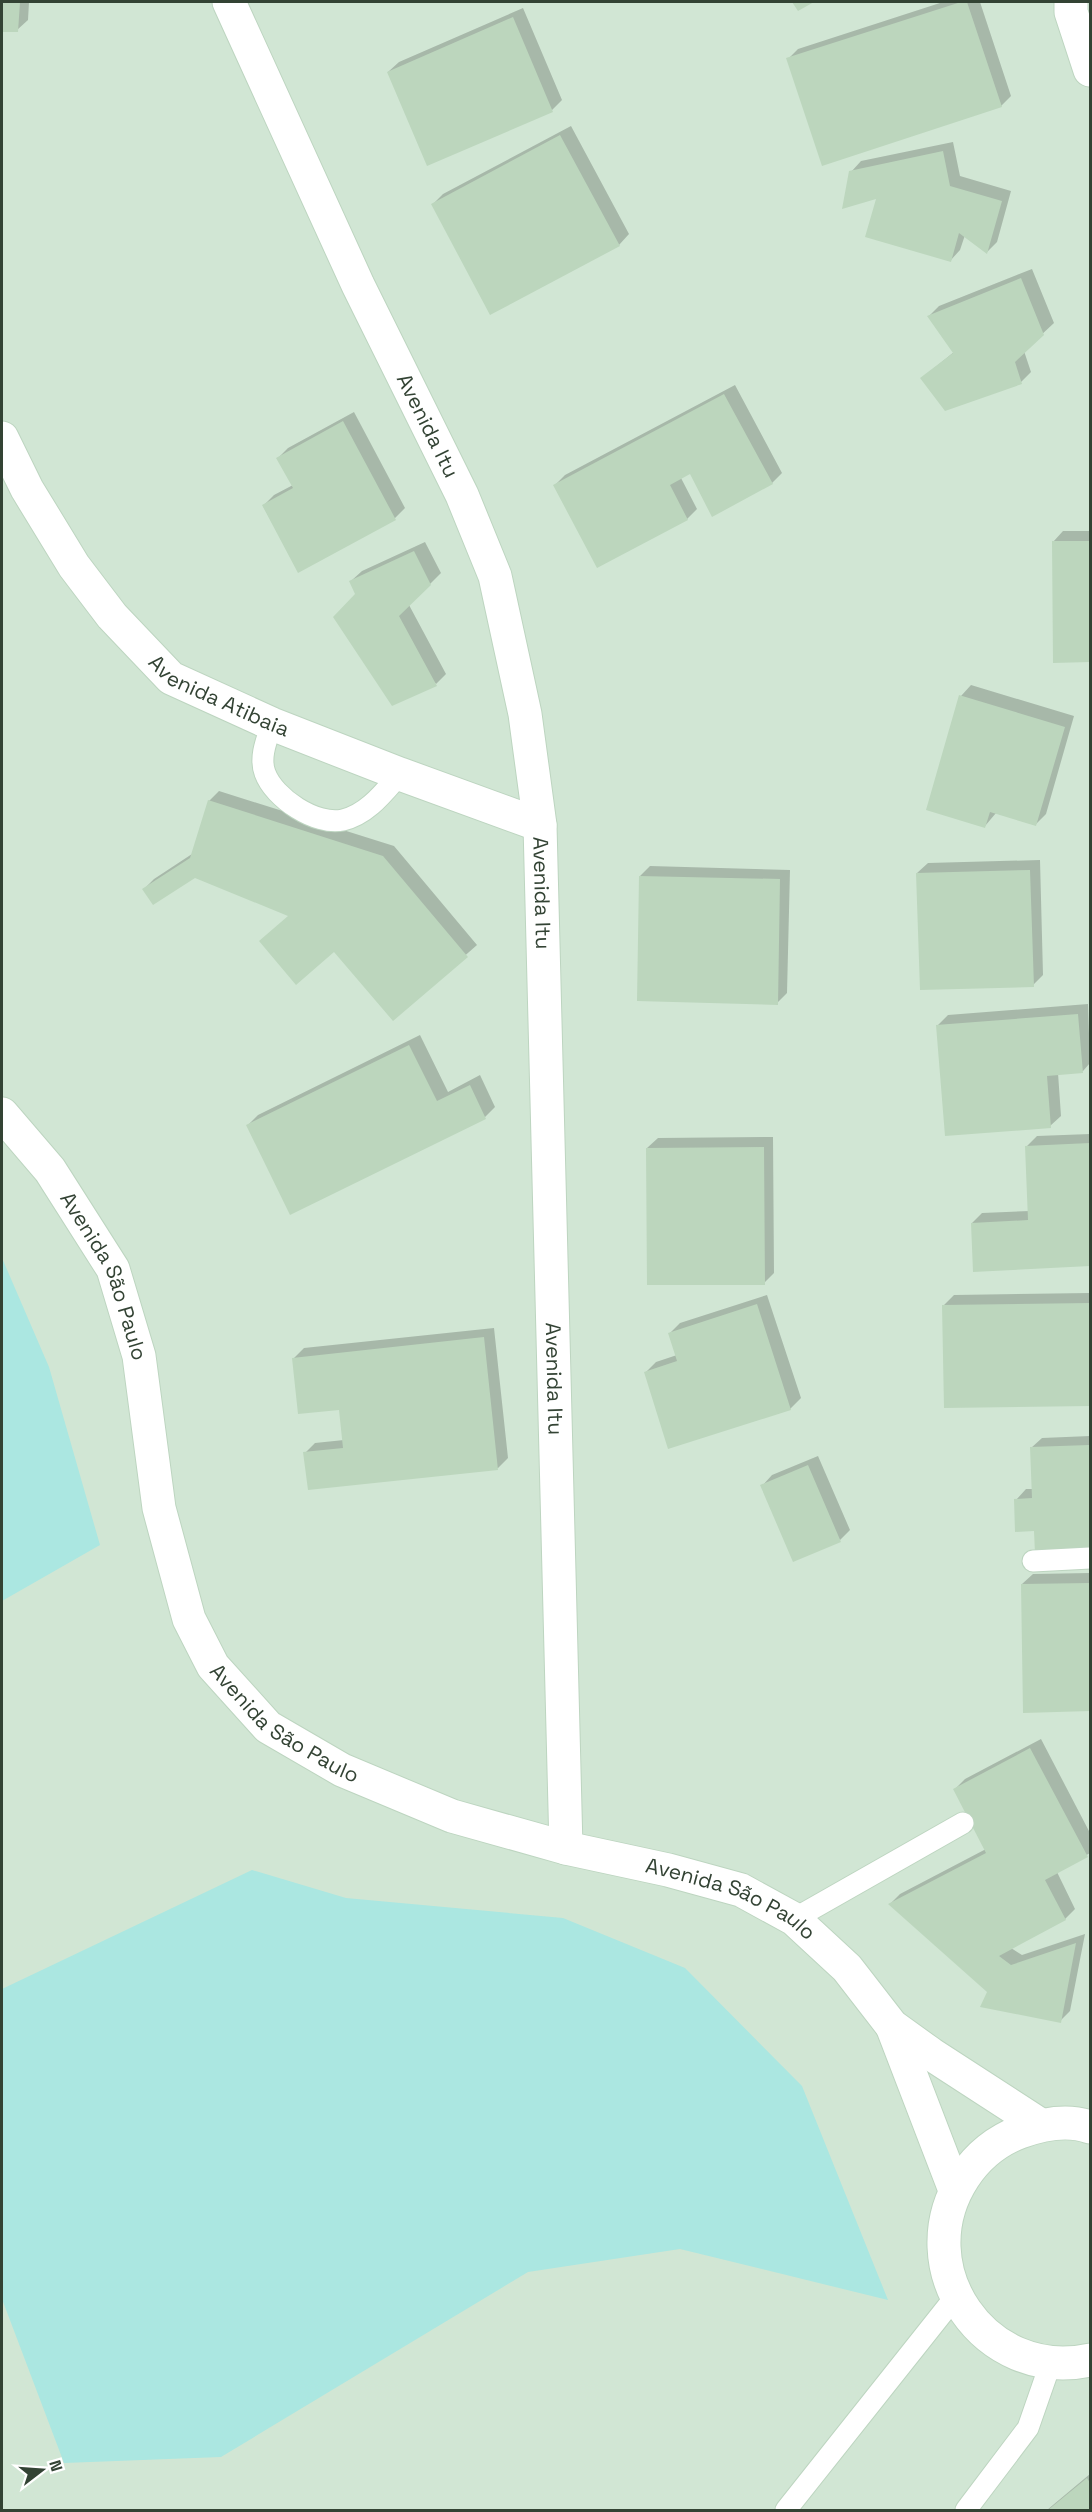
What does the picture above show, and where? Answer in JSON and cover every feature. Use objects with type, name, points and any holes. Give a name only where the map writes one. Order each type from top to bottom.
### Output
[{"type":"street","name":"Avenida Itu","points":[[229,2],[358,285],[462,495],[495,576],[525,714],[540,825],[566,1848]]},
{"type":"street","points":[[1071,2],[1071,12],[1090,70]]},
{"type":"street","name":"Avenida Atibaia","points":[[2,438],[27,489],[74,566],[112,616],[171,678],[272,724],[540,825]]},
{"type":"street","name":"Avenida São Paulo","points":[[2,1114],[50,1170],[113,1269],[139,1356],[159,1508],[189,1619],[213,1666],[268,1727],[342,1770],[452,1816],[566,1848],[668,1870],[741,1890],[794,1919],[847,1968],[892,2026],[931,2054],[1040,2124]]},
{"type":"street","name":"Avenida São Paulo","points":[[892,2026],[955,2190]]},
{"type":"street","points":[[1077,2364],[1039,2362],[1006,2349],[976,2327],[956,2296],[945,2262],[944,2226],[955,2190],[976,2160],[1005,2137],[1040,2124],[1080,2124],[1090,2127]]},
{"type":"lane","points":[[272,724],[262,756],[265,773],[279,795],[301,811],[320,818],[342,820],[363,811],[380,798],[400,774]]},
{"type":"lane","points":[[1033,1561],[1090,1558]]},
{"type":"lane","points":[[794,1919],[963,1823]]},
{"type":"lane","points":[[786,2511],[956,2296]]},
{"type":"lane","points":[[966,2511],[1077,2364]]},
{"type":"shaded area","points":[[2,2],[1090,2],[1090,2510],[2,2510]]},
{"type":"shaded area","points":[[2,1258],[49,1367],[100,1545],[2,1601]]},
{"type":"shaded area","points":[[252,1870],[346,1898],[563,1918],[685,1968],[802,2086],[888,2300],[680,2249],[528,2272],[221,2457],[64,2463],[2,2299],[2,1989]]},
{"type":"building","points":[[2,2],[20,2],[18,32],[2,32]]},
{"type":"building","points":[[792,2],[814,2],[798,11]]},
{"type":"building","points":[[967,2],[1002,107],[822,166],[786,58]]},
{"type":"building","points":[[513,17],[553,112],[427,166],[387,72]]},
{"type":"building","points":[[560,135],[620,246],[490,315],[431,204]]},
{"type":"building","points":[[943,151],[950,186],[1002,201],[987,254],[959,233],[951,262],[865,237],[876,199],[842,209],[849,171]]},
{"type":"building","points":[[1021,278],[1044,335],[1015,362],[1022,384],[945,411],[920,378],[953,353],[927,316]]},
{"type":"building","points":[[724,394],[773,484],[712,517],[690,474],[670,485],[688,520],[597,568],[553,485]]},
{"type":"building","points":[[343,421],[396,520],[298,573],[262,505],[293,488],[276,458]]},
{"type":"building","points":[[1052,541],[1090,541],[1090,662],[1053,663]]},
{"type":"building","points":[[414,551],[431,585],[399,616],[437,686],[392,706],[333,617],[355,594],[349,581]]},
{"type":"building","points":[[959,695],[1065,727],[1036,826],[990,812],[985,828],[926,810]]},
{"type":"building","points":[[208,800],[383,856],[468,957],[393,1021],[334,952],[296,985],[259,941],[288,916],[195,878],[153,905],[142,889],[190,858]]},
{"type":"building","points":[[1030,870],[1034,987],[920,990],[916,873]]},
{"type":"building","points":[[639,876],[780,879],[778,1005],[637,1001]]},
{"type":"building","points":[[1078,1014],[1083,1073],[1047,1076],[1051,1128],[945,1136],[936,1025]]},
{"type":"building","points":[[409,1045],[437,1101],[470,1085],[486,1119],[290,1215],[246,1125]]},
{"type":"building","points":[[1090,1143],[1090,1266],[973,1272],[971,1223],[1028,1220],[1025,1146]]},
{"type":"building","points":[[764,1147],[765,1285],[647,1285],[646,1148]]},
{"type":"building","points":[[1090,1303],[1090,1406],[944,1408],[942,1305]]},
{"type":"building","points":[[757,1304],[791,1410],[668,1449],[644,1372],[677,1361],[668,1333]]},
{"type":"building","points":[[484,1337],[498,1470],[308,1490],[303,1452],[343,1448],[339,1410],[298,1414],[292,1358]]},
{"type":"building","points":[[1089,1445],[1090,1551],[1035,1553],[1034,1531],[1015,1532],[1014,1499],[1032,1498],[1030,1447]]},
{"type":"building","points":[[808,1465],[841,1542],[793,1562],[760,1485]]},
{"type":"building","points":[[1090,1583],[1090,1711],[1023,1713],[1021,1584]]},
{"type":"building","points":[[1030,1748],[1088,1857],[1045,1880],[1066,1920],[999,1956],[1011,1965],[1076,1943],[1061,2023],[980,2007],[987,1992],[888,1904],[986,1853],[953,1789]]},
{"type":"building","points":[[1087,2478],[1090,2483],[1090,2510],[1048,2510]]}]
